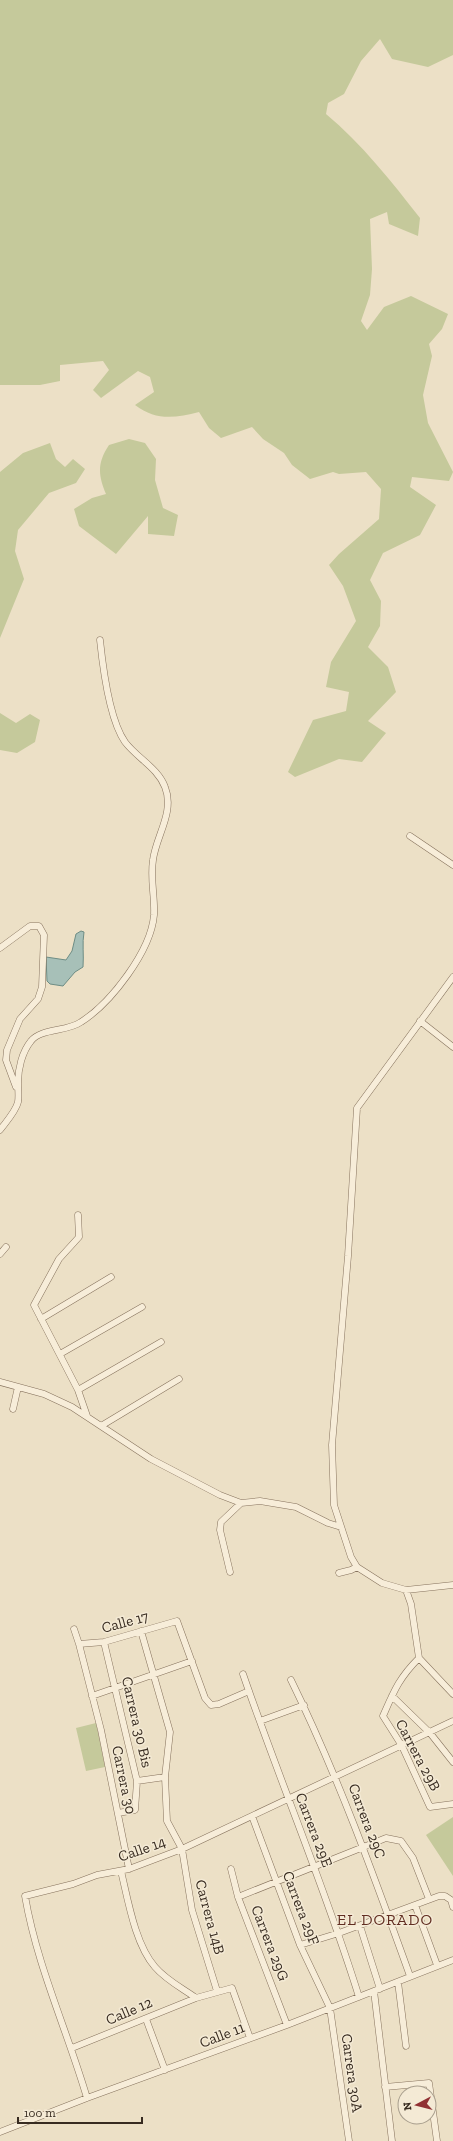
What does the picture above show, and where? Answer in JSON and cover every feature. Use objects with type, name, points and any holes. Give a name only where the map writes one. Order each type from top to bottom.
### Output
[{"type":"street","points":[[0,1130],[18,1102],[18,1076],[22,1057],[31,1040],[41,1034],[60,1031],[77,1025],[93,1015],[108,1000],[142,951],[150,933],[152,921],[151,872],[154,855],[167,813],[169,801],[165,786],[126,744],[117,729],[103,668],[100,640]]},
{"type":"street","points":[[410,836],[453,865]]},
{"type":"street","points":[[0,948],[30,926],[39,926],[44,935],[42,987],[38,1000],[20,1019],[7,1050],[6,1060],[18,1090]]},
{"type":"street","points":[[453,977],[357,1108],[348,1256],[332,1445],[334,1505],[351,1557],[357,1567],[382,1583],[406,1590],[453,1584]]},
{"type":"street","points":[[420,1021],[453,1047]]},
{"type":"street","points":[[78,1215],[79,1238],[59,1259],[34,1305],[78,1390],[87,1416]]},
{"type":"street","points":[[0,1254],[6,1247]]},
{"type":"street","points":[[41,1319],[111,1277]]},
{"type":"street","points":[[60,1354],[142,1307]]},
{"type":"street","points":[[78,1390],[161,1342]]},
{"type":"street","points":[[101,1426],[179,1379]]},
{"type":"street","points":[[0,1382],[44,1394],[87,1416],[151,1459],[220,1495],[241,1503],[260,1501],[296,1507],[328,1523],[341,1527]]},
{"type":"street","points":[[13,1410],[18,1387]]},
{"type":"street","points":[[230,1572],[220,1530],[221,1522],[241,1503]]},
{"type":"street","points":[[339,1573],[357,1567]]},
{"type":"street","points":[[406,1590],[411,1604],[419,1658],[453,1694]]},
{"type":"street","name":"Calle 17","points":[[79,1644],[104,1642],[177,1621],[192,1661]]},
{"type":"street","name":"Carrera 30","points":[[74,1629],[92,1696],[129,1869]]},
{"type":"street","points":[[141,1631],[155,1674]]},
{"type":"street","name":"Carrera 30 Bis","points":[[104,1642],[137,1781],[135,1810],[118,1813]]},
{"type":"street","points":[[419,1658],[403,1674],[392,1696],[430,1733],[453,1762]]},
{"type":"street","points":[[92,1696],[192,1661],[205,1698],[211,1705],[219,1704],[249,1691]]},
{"type":"street","name":"Carrera 14B","points":[[155,1674],[170,1732],[165,1777],[167,1821],[182,1849],[192,1910],[216,1991]]},
{"type":"street","name":"Carrera 29E","points":[[243,1674],[288,1800],[339,1933],[360,1997]]},
{"type":"street","name":"Carrera 29C","points":[[291,1680],[304,1705],[336,1778],[363,1846],[410,1976]]},
{"type":"street","name":"Carrera 29B","points":[[392,1696],[383,1716],[402,1746],[430,1807],[453,1804]]},
{"type":"street","points":[[260,1721],[304,1705]]},
{"type":"street","name":"Calle 14","points":[[87,2098],[72,2048],[53,2002],[30,1924],[25,1896],[74,1884],[97,1875],[129,1869],[182,1849],[336,1778],[453,1721]]},
{"type":"street","points":[[137,1781],[165,1777]]},
{"type":"street","name":"Carrera 29F","points":[[252,1816],[300,1945],[330,2008]]},
{"type":"street","points":[[238,1897],[386,1838],[401,1841],[413,1858],[429,1900]]},
{"type":"street","name":"Carrera 29G","points":[[231,1869],[238,1897],[287,2025]]},
{"type":"street","points":[[121,1871],[131,1914],[143,1946],[154,1965],[167,1978],[196,1998]]},
{"type":"street","points":[[300,1945],[360,1926],[415,1904],[445,1896],[450,1900],[453,1907]]},
{"type":"street","points":[[415,1904],[437,1966]]},
{"type":"street","points":[[360,1926],[377,1990],[392,2141]]},
{"type":"street","name":"Calle 11","points":[[0,2132],[87,2098],[287,2025],[453,1960]]},
{"type":"street","points":[[398,1982],[406,2046]]},
{"type":"street","name":"Calle 12","points":[[72,2048],[196,1998],[216,1991],[232,1988],[250,2038]]},
{"type":"street","name":"Carrera 30A","points":[[330,2008],[349,2141]]},
{"type":"street","points":[[146,2019],[166,2070]]},
{"type":"street","points":[[386,2087],[429,2082],[437,2141]]},
{"type":"green space","points":[[0,0],[453,0],[453,55],[428,67],[392,59],[380,39],[361,61],[344,94],[328,103],[326,114],[364,150],[420,218],[418,236],[389,224],[387,212],[370,219],[372,269],[370,295],[361,321],[367,330],[384,307],[411,296],[448,314],[442,329],[429,344],[432,356],[423,395],[428,423],[453,472],[449,481],[412,477],[410,487],[436,505],[420,535],[383,553],[370,580],[381,601],[380,626],[368,647],[388,667],[396,692],[368,721],[386,733],[362,762],[339,759],[295,777],[288,772],[313,720],[346,711],[349,692],[326,687],[331,662],[356,621],[343,586],[329,565],[339,554],[379,519],[381,489],[366,472],[339,474],[333,472],[310,479],[292,465],[284,453],[263,439],[252,427],[221,438],[209,428],[199,412],[174,417],[150,414],[135,405],[154,392],[150,377],[138,371],[101,398],[93,390],[109,370],[103,361],[60,365],[60,381],[40,385],[0,385]]},
{"type":"green space","points":[[129,439],[145,443],[156,459],[155,480],[163,508],[178,515],[174,536],[148,534],[148,516],[116,554],[79,526],[74,509],[92,498],[106,494],[100,475],[102,458],[109,445]]},
{"type":"green space","points":[[50,443],[56,459],[65,467],[73,459],[85,469],[76,483],[49,493],[18,530],[15,551],[24,579],[0,638],[0,472],[23,453]]},
{"type":"green space","points":[[0,713],[16,723],[30,714],[40,720],[35,742],[17,753],[0,750]]},
{"type":"green space","points":[[96,1723],[105,1767],[86,1771],[76,1728]]},
{"type":"green space","points":[[453,1817],[453,1876],[426,1835]]},
{"type":"water","points":[[81,931],[84,932],[83,967],[75,972],[63,986],[50,984],[47,981],[46,957],[66,960],[72,951],[76,934]]},
{"type":"district","name":"EL DORADO","points":[[385,1919]]}]
